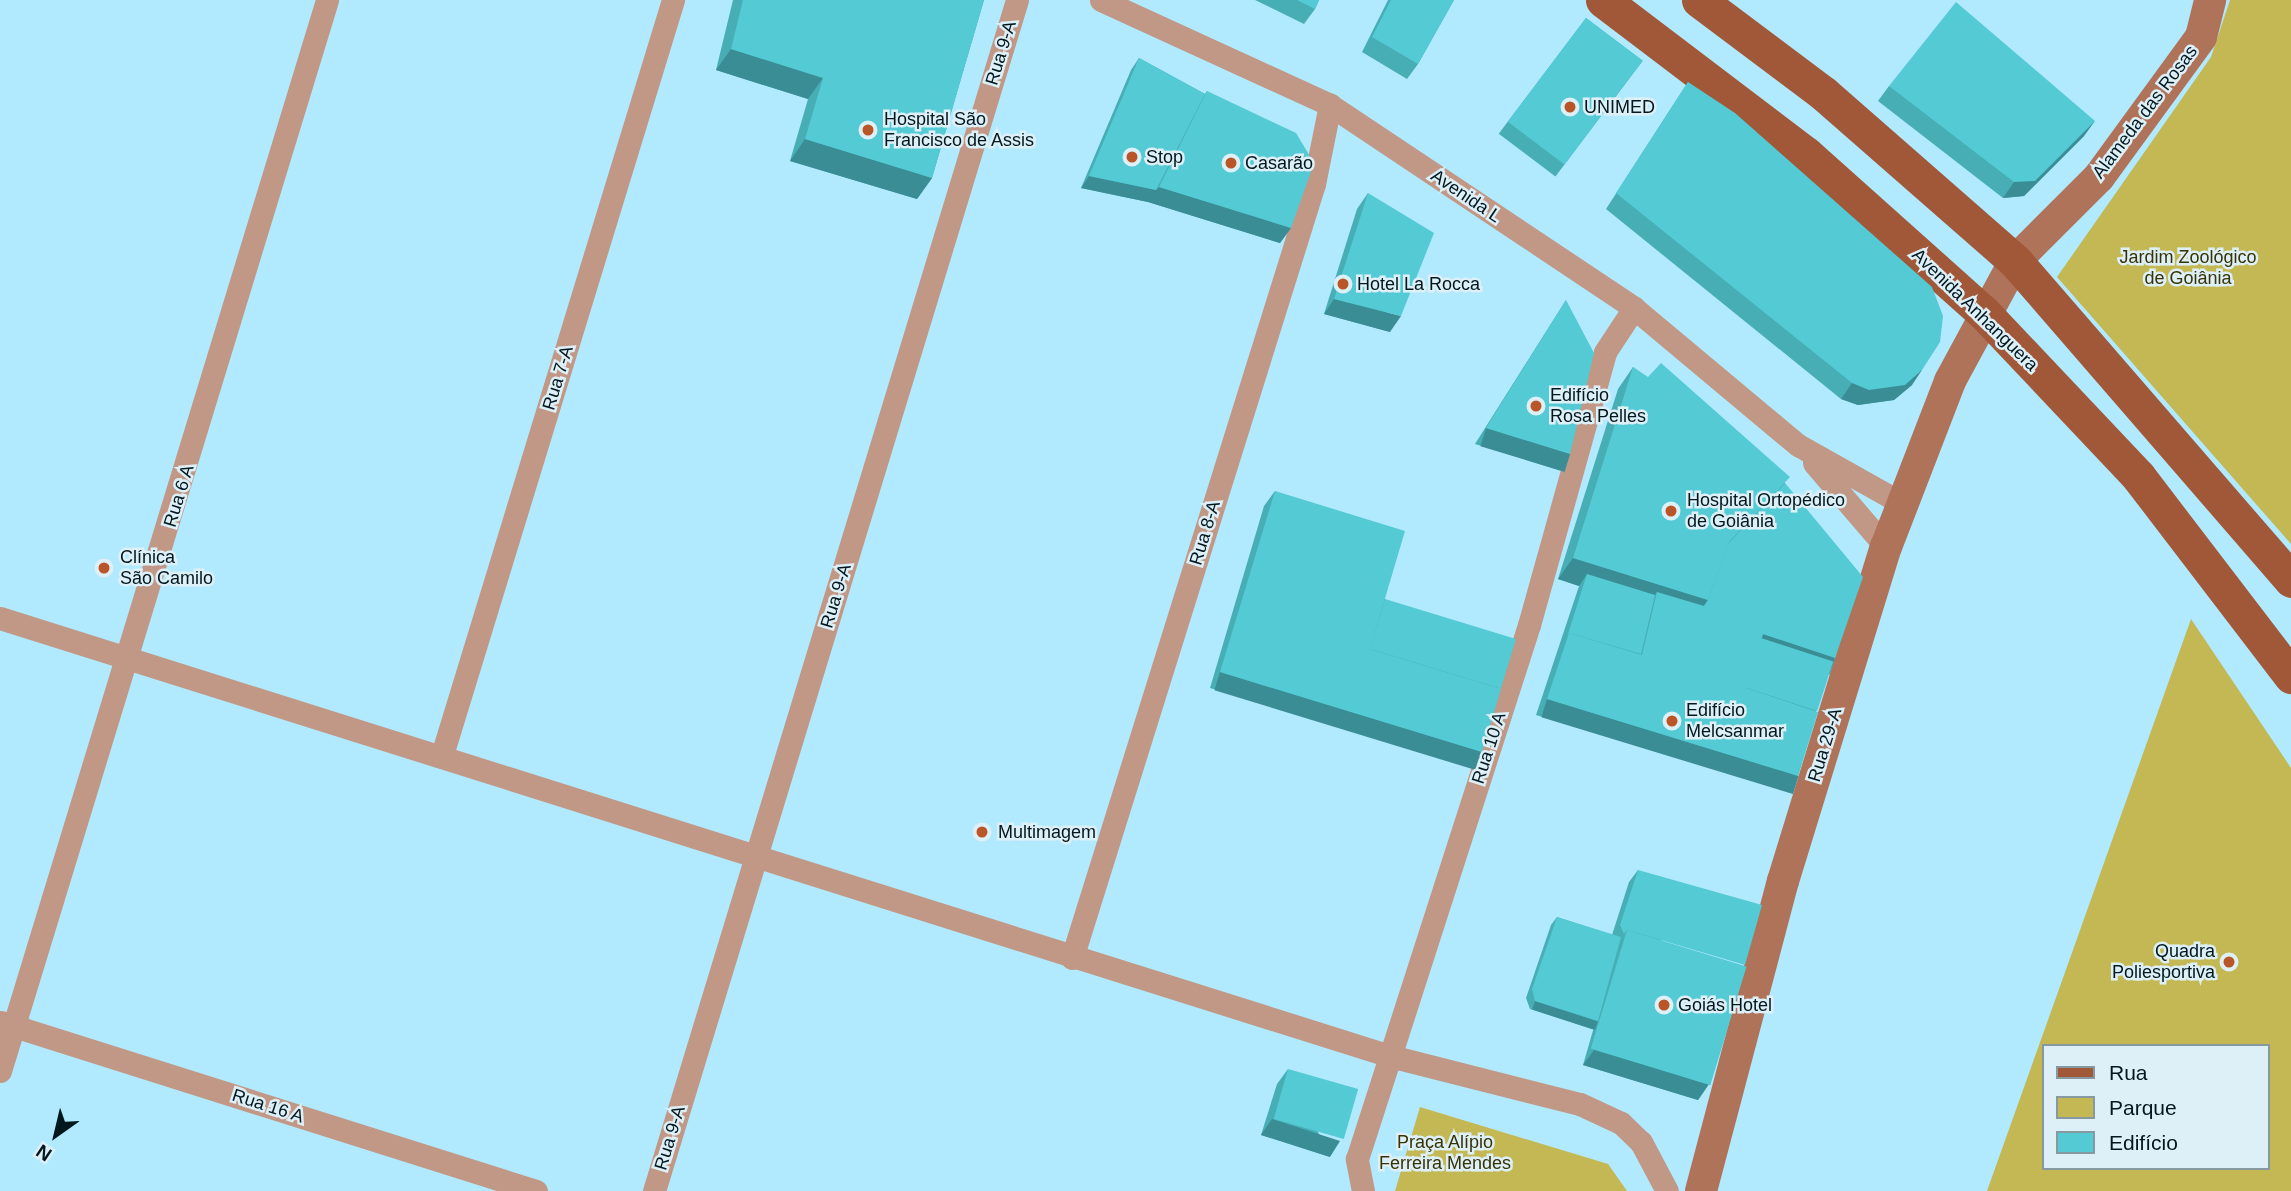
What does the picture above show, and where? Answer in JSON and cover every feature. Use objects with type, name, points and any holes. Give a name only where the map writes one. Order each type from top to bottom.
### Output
[{"type":"main road","name":"Avenida Anhanguera","points":[[1603,0],[1806,153],[1983,312],[2138,476],[2291,676]]},
{"type":"main road","points":[[1699,0],[1823,93],[2015,261],[2291,580]]},
{"type":"street","name":"Rua 6 A","points":[[0,1071],[7,1024],[130,658],[327,0]]},
{"type":"street","name":"Rua 7-A","points":[[442,755],[673,0]]},
{"type":"street","name":"Rua 9-A","points":[[654,1191],[1017,0]]},
{"type":"street","name":"Avenida L","points":[[1101,0],[1330,105],[1634,308],[1798,444],[1886,547]]},
{"type":"street","name":"Alameda das Rosas","points":[[1983,312],[2015,261],[2099,177],[2201,37],[2210,0]]},
{"type":"street","name":"Rua 8-A","points":[[1072,958],[1314,184],[1330,105]]},
{"type":"street","name":"Rua 10 A","points":[[1363,1191],[1357,1160],[1529,625],[1605,352],[1634,308]]},
{"type":"street","name":"Rua 29-A","points":[[1702,1191],[1783,881],[1886,547],[1983,312]]},
{"type":"street","name":"Avenida L","points":[[1798,444],[1903,504]]},
{"type":"street","points":[[0,618],[442,755],[1072,958],[1390,1056],[1580,1104],[1621,1123],[1641,1142],[1667,1191]]},
{"type":"street","name":"Rua 16 A","points":[[7,1024],[536,1191]]},
{"type":"green space","name":"Jardim Zoológico de Goiânia","points":[[2230,0],[2291,0],[2291,544],[2057,277],[2211,57]]},
{"type":"green space","points":[[2191,619],[2291,768],[2291,1191],[1987,1191]]},
{"type":"green space","name":"Praça Alípio Ferreira Mendes","points":[[1420,1107],[1608,1164],[1627,1191],[1395,1191]]},
{"type":"building","name":"Hospital São Francisco de Assis","points":[[743,0],[984,0],[932,178],[805,139],[823,78],[731,49]]},
{"type":"building","points":[[1297,0],[1319,0],[1315,9]]},
{"type":"building","points":[[1391,0],[1454,0],[1418,64],[1372,37]]},
{"type":"building","points":[[1956,2],[2095,121],[2035,181],[2014,182],[1889,86]]},
{"type":"building","name":"UNIMED","points":[[1586,18],[1643,61],[1564,165],[1508,122]]},
{"type":"building","name":"Stop","points":[[1139,58],[1205,94],[1156,190],[1089,176]]},
{"type":"building","points":[[1688,82],[1735,113],[1932,287],[1943,316],[1940,342],[1922,370],[1905,385],[1869,390],[1852,383],[1616,193]]},
{"type":"building","name":"Casarão","points":[[1207,91],[1296,133],[1314,163],[1291,228],[1159,187]]},
{"type":"building","points":[[1368,193],[1434,233],[1401,316],[1334,299]]},
{"type":"building","name":"Edifício Rosa Pelles","points":[[1566,300],[1594,353],[1570,454],[1486,428]]},
{"type":"building","name":"Hospital Ortopédico de Goiânia","points":[[1661,363],[1790,477],[1729,542],[1708,600],[1573,558],[1633,367],[1648,377]]},
{"type":"building","points":[[1785,483],[1863,577],[1835,658],[1763,634],[1746,688],[1818,712],[1798,776],[1547,699],[1569,633],[1642,655],[1657,592],[1704,606],[1728,544]]},
{"type":"building","points":[[1275,491],[1405,531],[1370,649],[1501,689],[1482,752],[1220,672]]},
{"type":"building","points":[[1587,574],[1655,595],[1641,654],[1569,633],[1567,637]]},
{"type":"building","points":[[1385,599],[1516,639],[1501,689],[1370,649]]},
{"type":"building","points":[[1761,638],[1833,661],[1817,711],[1745,687]]},
{"type":"building","points":[[1638,870],[1762,905],[1745,965],[1627,930],[1624,934],[1620,925]]},
{"type":"building","points":[[1557,917],[1621,937],[1598,1021],[1535,1001],[1532,989]]},
{"type":"building","name":"Goiás Hotel","points":[[1627,930],[1747,967],[1710,1085],[1591,1049]]},
{"type":"building","points":[[1288,1069],[1358,1089],[1344,1139],[1274,1119]]},
{"type":"place","name":"UNIMED","points":[[1570,107]]},
{"type":"place","name":"Hospital São Francisco de Assis","points":[[868,130]]},
{"type":"place","name":"Stop","points":[[1132,157]]},
{"type":"place","name":"Casarão","points":[[1231,163]]},
{"type":"place","name":"Hotel La Rocca","points":[[1343,284]]},
{"type":"place","name":"Edifício Rosa Pelles","points":[[1536,406]]},
{"type":"place","name":"Hospital Ortopédico de Goiânia","points":[[1671,511]]},
{"type":"place","name":"Clínica São Camilo","points":[[104,568]]},
{"type":"place","name":"Edifício Melcsanmar","points":[[1672,721]]},
{"type":"place","name":"Multimagem","points":[[982,832]]},
{"type":"place","name":"Quadra Poliesportiva","points":[[2229,962]]},
{"type":"place","name":"Goiás Hotel","points":[[1664,1005]]}]
